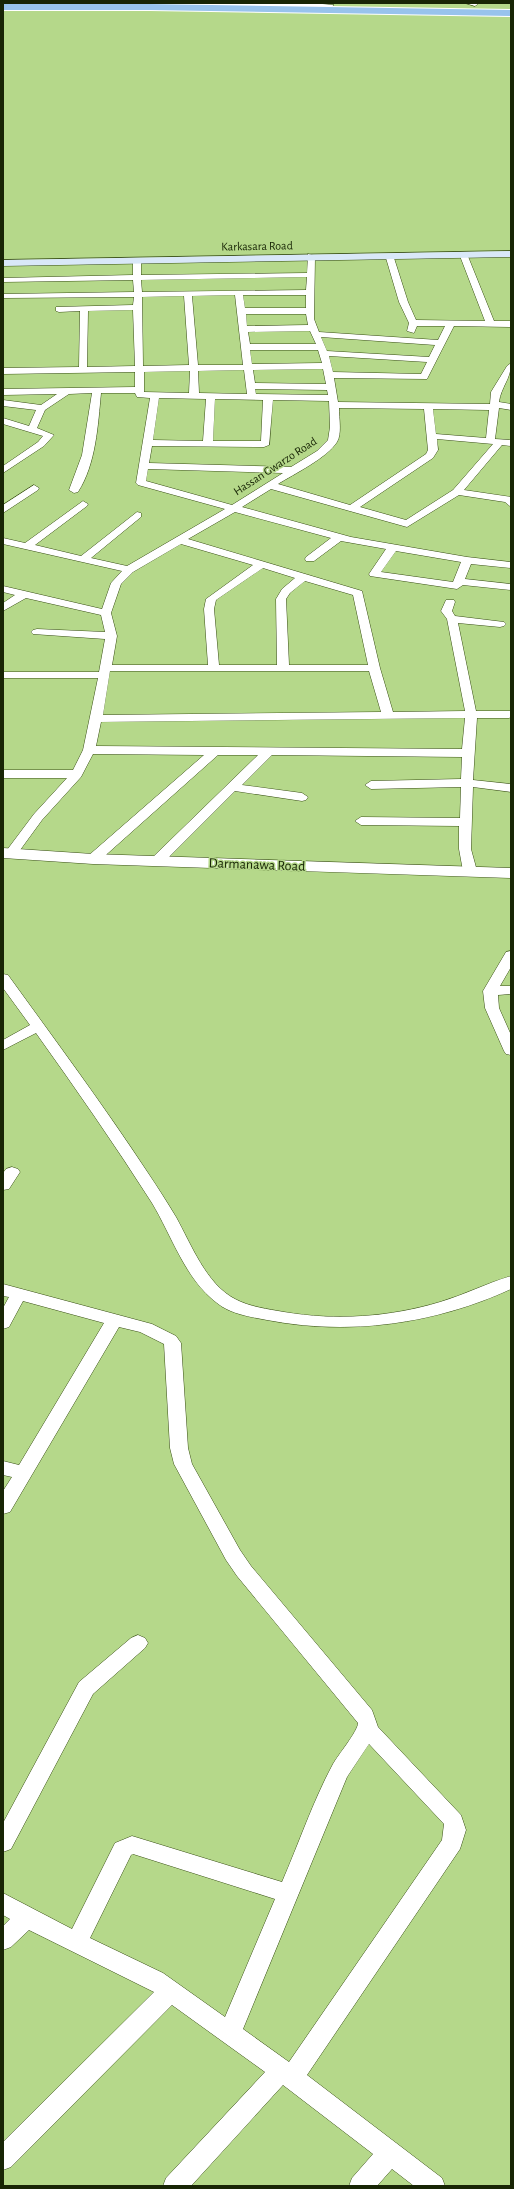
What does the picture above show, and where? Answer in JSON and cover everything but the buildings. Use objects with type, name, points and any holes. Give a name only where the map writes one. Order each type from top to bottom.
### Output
[{"type":"highway","points":[[3,7],[330,6],[511,14]]},
{"type":"highway","points":[[3,7],[511,14]]},
{"type":"main road","name":"Karkasara Road","points":[[3,261],[311,257],[390,258],[511,253]]},
{"type":"main road","name":"Karkasara Road","points":[[3,261],[138,261],[511,253]]},
{"type":"street","points":[[3,7],[10,3]]},
{"type":"street","points":[[162,3],[179,5],[330,6]]},
{"type":"street","points":[[468,3],[475,4]]},
{"type":"street","points":[[464,256],[490,323]]},
{"type":"street","name":"Hassan Gwarzo Road","points":[[7,853],[77,774],[88,750],[96,719],[110,636],[106,613],[116,583],[129,570],[234,508],[328,447],[333,441],[335,427],[328,371],[322,350],[314,331],[310,311],[309,292],[311,257]]},
{"type":"street","points":[[390,258],[399,283],[406,312],[413,323],[408,340]]},
{"type":"street","points":[[138,261],[136,278],[138,294],[136,307],[140,396],[268,398],[428,407],[494,405],[511,407]]},
{"type":"street","points":[[3,280],[310,275]]},
{"type":"street","points":[[3,296],[138,294],[188,295],[309,292]]},
{"type":"street","points":[[239,294],[252,398]]},
{"type":"street","points":[[188,295],[194,368],[194,397]]},
{"type":"street","points":[[59,309],[136,307]]},
{"type":"street","points":[[83,369],[84,308]]},
{"type":"street","points":[[241,311],[310,311]]},
{"type":"street","points":[[413,323],[511,324]]},
{"type":"street","points":[[4,383],[83,369],[249,367],[422,377],[425,376],[451,323]]},
{"type":"street","points":[[244,329],[314,331],[440,343]]},
{"type":"street","points":[[246,347],[322,350],[432,360]]},
{"type":"street","points":[[490,440],[494,405],[499,385],[510,367]]},
{"type":"street","points":[[4,383],[67,391],[140,390]]},
{"type":"street","points":[[499,385],[511,387]]},
{"type":"street","points":[[251,386],[330,387]]},
{"type":"street","points":[[74,490],[79,480],[93,427],[97,390]]},
{"type":"street","points":[[32,429],[43,408],[67,391]]},
{"type":"street","points":[[155,397],[149,443],[141,483],[339,537],[392,549],[511,565]]},
{"type":"street","points":[[208,444],[211,397]]},
{"type":"street","points":[[149,443],[266,443],[268,398]]},
{"type":"street","points":[[3,403],[43,408]]},
{"type":"street","points":[[352,508],[430,456],[433,450],[428,407]]},
{"type":"street","points":[[3,421],[49,435],[41,444],[3,470]]},
{"type":"street","points":[[8,431],[18,425]]},
{"type":"street","points":[[431,436],[511,443]]},
{"type":"street","points":[[269,484],[407,524],[457,492],[500,442]]},
{"type":"street","points":[[145,466],[294,470]]},
{"type":"street","points":[[3,510],[34,488]]},
{"type":"street","points":[[457,492],[510,500]]},
{"type":"street","points":[[27,546],[83,504]]},
{"type":"street","points":[[83,559],[137,515]]},
{"type":"street","points":[[310,559],[339,537]]},
{"type":"street","points":[[179,540],[358,593],[374,668],[388,715]]},
{"type":"street","points":[[3,541],[129,570]]},
{"type":"street","points":[[392,549],[374,573],[456,586],[460,582],[467,560]]},
{"type":"street","points":[[214,668],[209,609],[211,599],[262,564]]},
{"type":"street","points":[[283,667],[281,599],[286,591],[303,577]]},
{"type":"street","points":[[460,582],[511,587]]},
{"type":"street","points":[[3,589],[106,613]]},
{"type":"street","points":[[3,608],[24,594]]},
{"type":"street","points":[[450,602],[446,611],[452,619],[471,714],[468,753],[465,850],[470,871]]},
{"type":"street","points":[[452,619],[500,624]]},
{"type":"street","points":[[37,632],[110,636]]},
{"type":"street","points":[[3,675],[214,668],[374,668]]},
{"type":"street","points":[[96,719],[509,714]]},
{"type":"street","points":[[88,750],[468,753]]},
{"type":"street","points":[[93,859],[215,751]]},
{"type":"street","points":[[158,860],[268,752]]},
{"type":"street","points":[[3,774],[77,774]]},
{"type":"street","points":[[371,785],[467,783],[511,788]]},
{"type":"street","points":[[233,787],[302,797]]},
{"type":"street","points":[[360,821],[466,822]]},
{"type":"street","name":"Darmanawa Road","points":[[7,853],[93,859],[511,873]]},
{"type":"street","points":[[511,955],[490,990],[492,1008],[511,1050]]},
{"type":"street","points":[[5,984],[38,1026],[96,1106],[161,1206],[209,1287],[224,1301],[245,1310],[284,1318],[317,1322],[344,1323],[412,1316],[435,1311],[511,1282]]},
{"type":"street","points":[[490,990],[511,990]]},
{"type":"street","points":[[3,1046],[38,1026]]},
{"type":"street","points":[[3,1185],[12,1172]]},
{"type":"street","points":[[3,1322],[11,1292],[146,1328],[170,1340],[172,1343],[179,1448],[183,1464],[233,1555],[244,1571],[365,1716],[368,1723],[368,1730],[349,1754],[338,1775],[230,2032]]},
{"type":"street","points":[[3,1507],[115,1319]]},
{"type":"street","points":[[3,1468],[24,1473]]},
{"type":"street","points":[[3,1843],[86,1688],[138,1644]]},
{"type":"street","points":[[175,2186],[287,2074],[452,1843],[455,1830],[454,1821],[368,1730]]},
{"type":"street","points":[[77,1942],[123,1849],[128,1845],[289,1894]]},
{"type":"street","points":[[3,1903],[27,1918],[144,1973],[230,2032],[287,2074],[389,2154],[434,2186]]},
{"type":"street","points":[[3,1940],[27,1918]]},
{"type":"street","points":[[3,2159],[170,1991]]},
{"type":"street","points":[[361,2186],[389,2154]]}]
